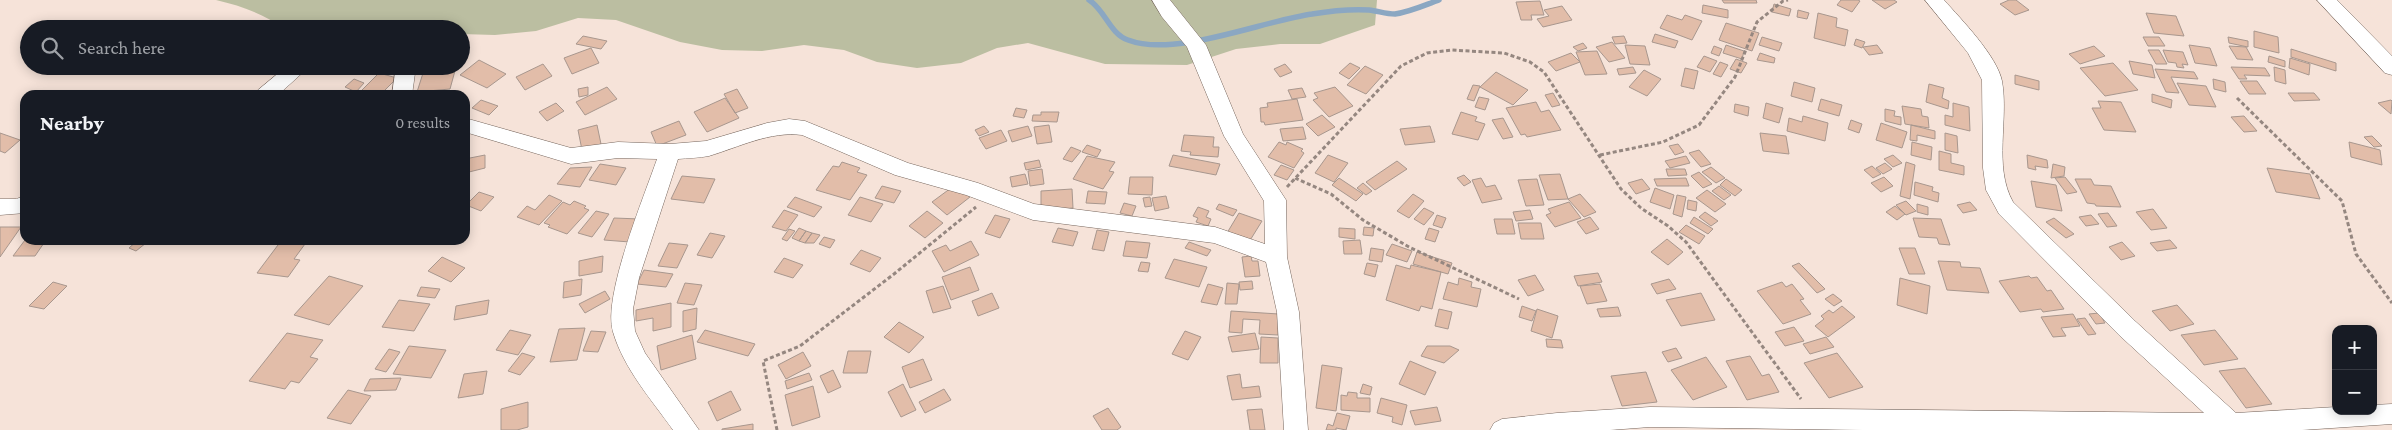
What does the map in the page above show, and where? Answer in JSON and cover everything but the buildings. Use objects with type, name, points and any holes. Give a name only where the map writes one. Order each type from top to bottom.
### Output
[{"type":"street","points":[[1161,0],[1168,14],[1192,39],[1234,136],[1275,200],[1276,257],[1288,312],[1296,430]]},
{"type":"street","points":[[1934,0],[1976,49],[1992,80],[1993,168],[1996,190],[2006,208],[2127,328],[2234,427]]},
{"type":"street","points":[[2326,0],[2392,68]]},
{"type":"street","points":[[271,90],[289,75]]},
{"type":"street","points":[[403,90],[405,75]]},
{"type":"street","points":[[470,126],[571,156],[618,150],[670,152],[714,147],[767,130],[789,126],[805,128],[902,169],[972,189],[988,197],[1033,212],[1215,235],[1276,257]]},
{"type":"street","points":[[670,152],[628,278],[622,309],[624,330],[636,359],[687,430]]},
{"type":"street","points":[[0,207],[20,206]]},
{"type":"street","points":[[1502,430],[1557,423],[1650,417],[1815,418],[2234,427],[2392,414]]},
{"type":"path","points":[[1600,156],[1664,142],[1699,125],[1735,77],[1757,22],[1783,1],[1788,0]]},
{"type":"path","points":[[1275,200],[1401,66],[1418,55],[1444,50],[1496,52],[1515,56],[1532,63],[1544,72],[1621,189],[1641,208],[1668,226],[1686,242],[1815,418]]},
{"type":"path","points":[[2237,98],[2342,201],[2356,254],[2392,303]]},
{"type":"path","points":[[1296,178],[1331,194],[1363,220],[1409,247],[1519,299]]},
{"type":"path","points":[[777,430],[763,361],[800,346],[894,274],[988,197]]},
{"type":"green space","points":[[216,0],[1377,0],[1375,25],[1320,44],[1280,44],[1236,49],[1187,65],[1105,64],[1028,43],[997,48],[961,63],[917,68],[877,62],[844,50],[804,45],[762,51],[722,50],[680,42],[616,20],[578,18],[536,31],[495,35],[470,34],[470,20],[271,20],[235,5]]},
{"type":"waterway","points":[[1089,0],[1095,4],[1122,37],[1147,44],[1170,45],[1194,42],[1312,14],[1340,10],[1369,10],[1395,14],[1439,0]]}]
